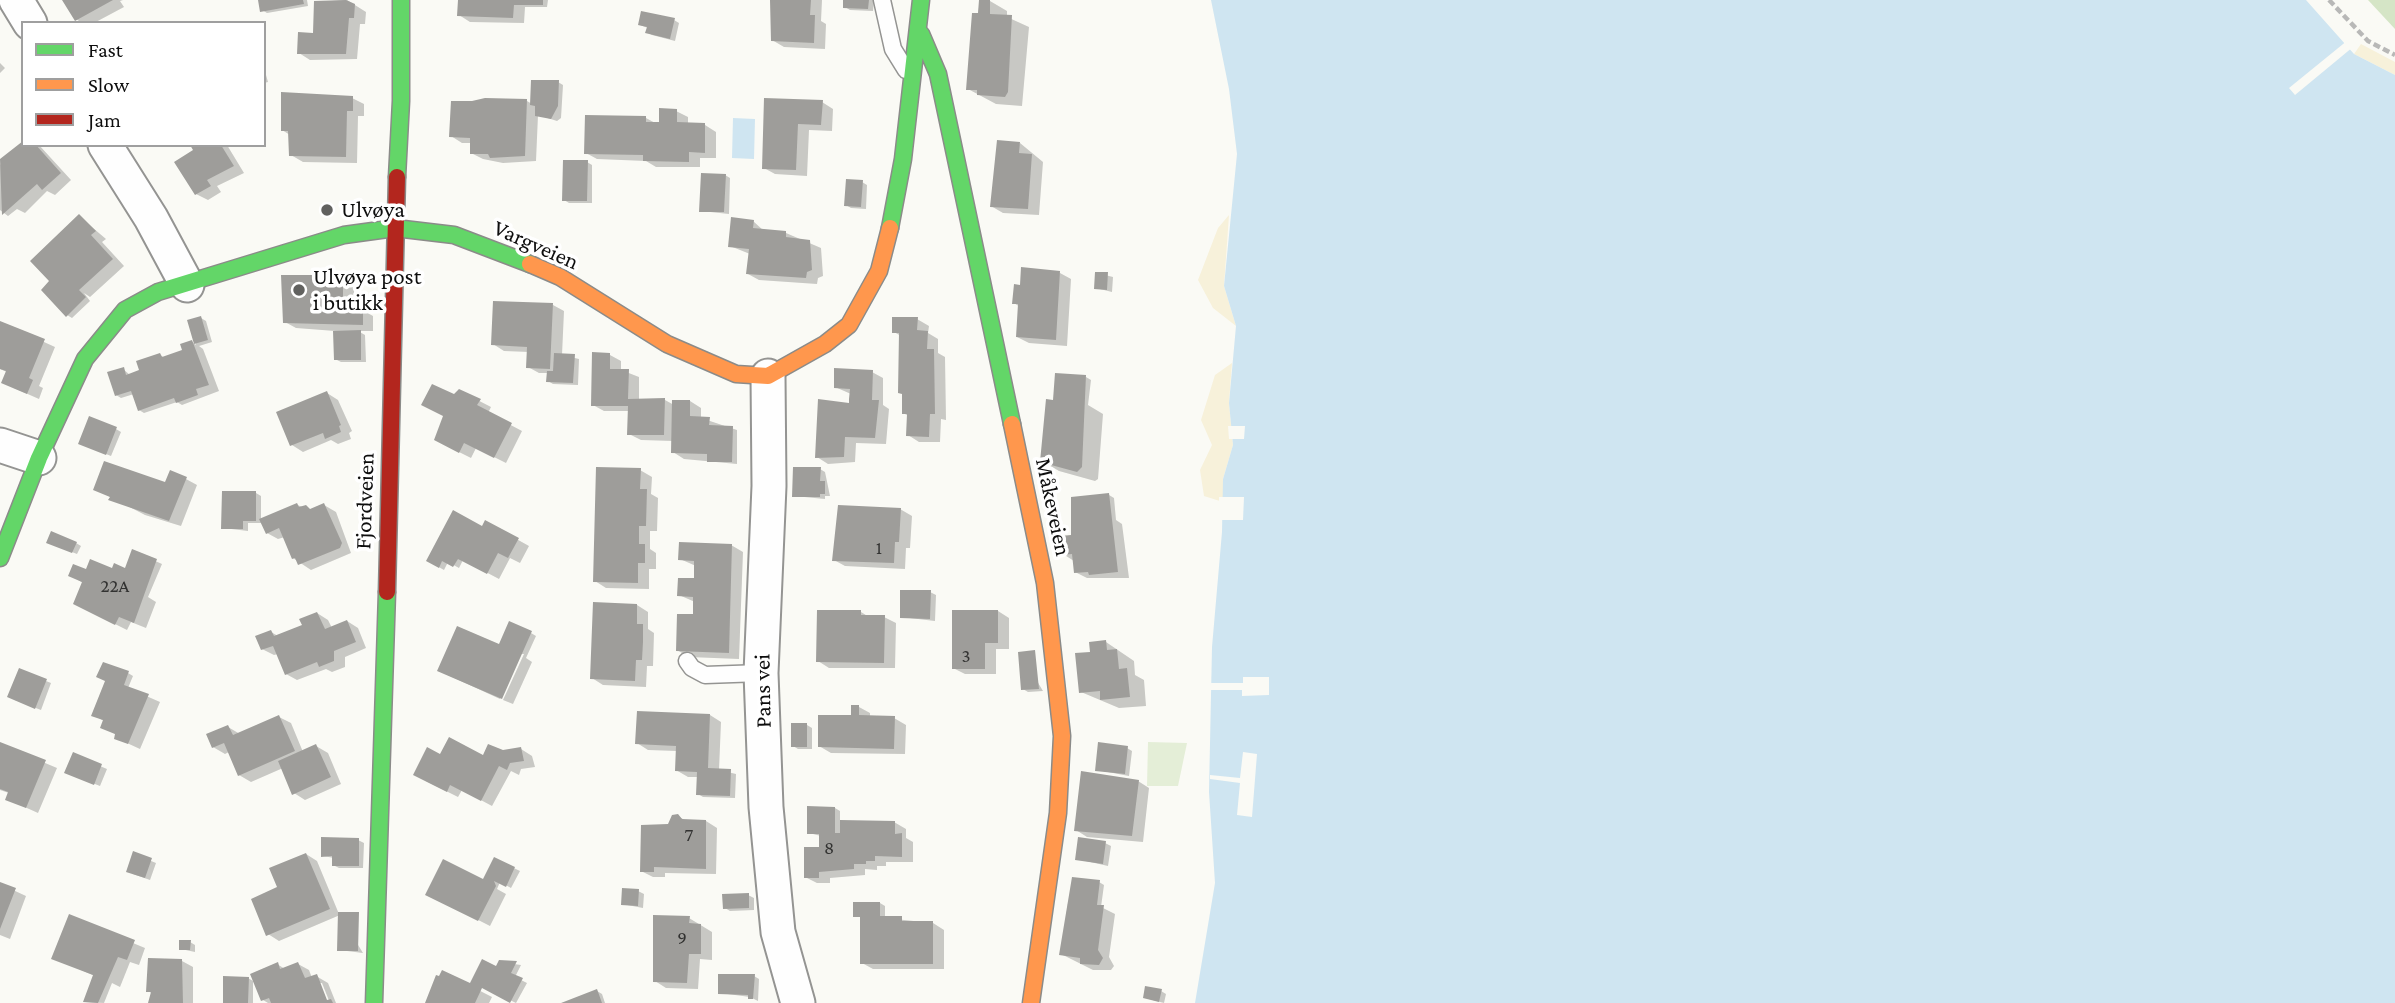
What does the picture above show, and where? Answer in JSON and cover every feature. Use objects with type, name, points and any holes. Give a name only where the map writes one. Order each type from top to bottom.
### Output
[{"type":"street","points":[[16,0],[29,21]]},
{"type":"street","name":"Fjordveien","points":[[374,1003],[394,367],[401,0]]},
{"type":"street","points":[[768,376],[825,344],[849,324],[863,303],[878,271],[896,205],[921,0]]},
{"type":"street","name":"Måkeveien","points":[[919,29],[938,75],[957,158],[1045,583],[1059,697],[1062,736],[1058,813],[1031,1003]]},
{"type":"street","points":[[106,147],[152,218],[187,285]]},
{"type":"street","name":"Vargveien","points":[[0,558],[39,458],[85,359],[125,310],[158,292],[345,235],[395,228],[454,235],[513,256],[560,277],[690,356],[736,374],[768,376]]},
{"type":"street","name":"Pans vei","points":[[768,376],[769,486],[761,673],[766,807],[778,932],[798,1003]]},
{"type":"street","points":[[0,445],[39,458]]},
{"type":"lane","points":[[882,0],[893,49],[900,66],[913,76]]},
{"type":"lane","points":[[687,662],[705,675],[761,673]]},
{"type":"path","points":[[2329,0],[2368,41],[2395,55]]},
{"type":"green space","points":[[2368,0],[2395,0],[2395,29]]},
{"type":"green space","points":[[1148,742],[1187,743],[1178,786],[1147,786]]},
{"type":"sand","points":[[2361,44],[2395,62],[2395,75],[2354,54]]},
{"type":"sand","points":[[1229,215],[1224,286],[1236,326],[1213,308],[1198,280],[1218,228]]},
{"type":"sand","points":[[1232,363],[1229,403],[1233,445],[1223,479],[1223,502],[1204,496],[1200,470],[1212,445],[1201,420],[1215,375]]},
{"type":"water","points":[[1211,0],[2306,0],[2354,54],[2395,75],[2395,1003],[1195,1003],[1215,883],[1209,792],[1212,647],[1222,532],[1223,479],[1233,445],[1229,403],[1236,326],[1224,286],[1237,154],[1229,89]]},
{"type":"water","points":[[733,118],[755,119],[754,159],[732,158]]},
{"type":"pier","points":[[2348,40],[2353,47],[2295,95],[2289,88]]},
{"type":"pier","points":[[1228,426],[1245,426],[1244,439],[1229,439]]},
{"type":"pier","points":[[1219,497],[1244,497],[1243,520],[1219,520]]},
{"type":"pier","points":[[1243,677],[1269,677],[1269,695],[1242,696],[1242,690],[1208,690],[1208,683],[1243,683]]},
{"type":"pier","points":[[1243,752],[1257,754],[1252,817],[1237,815],[1240,783],[1210,779],[1210,775],[1240,778]]},
{"type":"building","points":[[62,0],[113,0],[75,21]]},
{"type":"building","points":[[258,0],[303,0],[304,4],[260,12]]},
{"type":"building","points":[[346,0],[355,4],[354,18],[349,18],[346,54],[297,54],[298,32],[313,33],[314,1]]},
{"type":"building","points":[[458,0],[543,0],[543,5],[514,5],[513,18],[457,16]]},
{"type":"building","points":[[770,0],[811,0],[810,15],[815,15],[814,43],[771,41]]},
{"type":"building","points":[[843,0],[869,0],[868,9],[843,8]]},
{"type":"building","points":[[979,0],[990,0],[990,14],[1012,15],[1008,92],[1005,97],[977,95],[977,90],[966,90],[972,13],[978,13]]},
{"type":"building","points":[[641,11],[675,18],[670,39],[645,33],[647,27],[638,25]]},
{"type":"building","points":[[531,80],[559,80],[558,106],[551,119],[535,116],[535,106],[530,105]]},
{"type":"building","points":[[281,92],[353,96],[353,111],[347,111],[346,157],[289,156],[288,131],[281,131]]},
{"type":"building","points":[[485,98],[527,99],[525,156],[490,158],[488,154],[470,154],[470,138],[449,137],[451,101]]},
{"type":"building","points":[[764,98],[823,100],[821,125],[798,124],[796,170],[762,169]]},
{"type":"building","points":[[659,108],[677,109],[677,122],[705,123],[705,153],[689,152],[689,162],[643,161],[643,155],[584,154],[585,115],[646,116],[646,122],[659,122]]},
{"type":"building","points":[[997,140],[1020,142],[1019,153],[1032,154],[1028,209],[990,207]]},
{"type":"building","points":[[21,143],[21,147],[38,147],[61,173],[42,190],[37,184],[2,215],[0,159]]},
{"type":"building","points":[[191,147],[222,147],[234,166],[207,180],[211,186],[195,195],[174,162],[193,150]]},
{"type":"building","points":[[563,160],[588,160],[587,201],[562,201]]},
{"type":"building","points":[[701,173],[726,174],[724,212],[699,212]]},
{"type":"building","points":[[846,179],[863,180],[861,207],[844,206]]},
{"type":"building","points":[[79,214],[96,231],[91,235],[113,259],[79,290],[86,297],[66,317],[41,290],[49,281],[30,261]]},
{"type":"building","points":[[731,217],[754,220],[753,228],[786,231],[786,237],[810,240],[812,270],[807,272],[806,278],[746,274],[749,249],[728,247]]},
{"type":"building","points":[[1021,267],[1060,271],[1056,340],[1016,337],[1018,304],[1012,304],[1014,284],[1020,285]]},
{"type":"building","points":[[1095,272],[1108,272],[1107,290],[1094,289]]},
{"type":"building","points":[[281,275],[343,275],[343,308],[363,308],[363,325],[283,323]]},
{"type":"building","points":[[493,301],[553,303],[550,369],[526,368],[527,347],[491,345]]},
{"type":"building","points":[[201,316],[208,340],[194,344],[187,320]]},
{"type":"building","points":[[892,317],[918,317],[917,330],[928,331],[927,349],[934,349],[935,414],[930,414],[929,437],[906,436],[907,414],[902,414],[902,394],[898,393],[899,333],[892,333]]},
{"type":"building","points":[[0,321],[45,339],[29,378],[33,380],[27,394],[1,383],[6,371],[0,369]]},
{"type":"building","points":[[361,330],[361,360],[334,360],[333,331]]},
{"type":"building","points":[[192,340],[209,385],[196,389],[198,395],[176,403],[174,398],[138,411],[131,391],[115,396],[107,372],[124,367],[126,375],[139,370],[136,361],[160,353],[162,357],[182,350],[180,344]]},
{"type":"building","points":[[592,352],[610,353],[610,369],[629,369],[628,399],[665,398],[664,435],[627,435],[628,406],[591,406]]},
{"type":"building","points":[[554,353],[575,354],[573,383],[546,382],[547,371],[553,371]]},
{"type":"building","points":[[834,368],[873,370],[872,400],[879,400],[875,438],[845,437],[844,457],[815,458],[818,399],[849,403],[850,389],[834,388]]},
{"type":"building","points":[[1055,373],[1086,375],[1082,467],[1077,472],[1040,462],[1046,399],[1053,400]]},
{"type":"building","points":[[432,384],[454,394],[459,389],[481,399],[477,405],[512,423],[494,458],[464,443],[459,453],[434,440],[443,416],[421,405]]},
{"type":"building","points":[[327,391],[341,425],[341,432],[325,439],[323,433],[290,446],[276,412]]},
{"type":"building","points":[[672,400],[690,400],[690,416],[710,417],[709,425],[733,426],[732,462],[707,462],[707,454],[671,453]]},
{"type":"building","points":[[89,416],[117,427],[106,455],[78,444]]},
{"type":"building","points":[[104,461],[165,482],[170,470],[187,477],[169,521],[108,500],[110,497],[93,490]]},
{"type":"building","points":[[596,467],[641,468],[640,489],[647,489],[646,526],[639,526],[639,544],[645,544],[645,563],[638,563],[638,583],[593,582]]},
{"type":"building","points":[[793,467],[821,467],[820,481],[825,481],[825,494],[820,494],[820,497],[792,497]]},
{"type":"building","points":[[222,491],[256,491],[256,521],[243,521],[243,529],[221,529]]},
{"type":"building","points":[[1109,493],[1118,572],[1089,575],[1088,572],[1074,573],[1072,554],[1062,555],[1060,536],[1071,535],[1071,497]]},
{"type":"building","points":[[297,503],[299,507],[306,505],[310,509],[324,503],[342,543],[340,548],[298,565],[295,558],[292,559],[279,528],[266,534],[259,519]]},
{"type":"building","points":[[838,505],[901,508],[899,542],[895,542],[894,563],[832,561]]},
{"type":"building","points":[[453,510],[482,526],[485,520],[519,538],[508,558],[498,553],[487,574],[458,559],[453,567],[442,561],[439,568],[426,561]]},
{"type":"building","points":[[51,531],[77,542],[72,553],[46,543]]},
{"type":"building","points":[[679,542],[732,544],[729,653],[676,651],[677,614],[693,614],[693,597],[677,596],[678,578],[694,578],[694,561],[678,560]]},
{"type":"building","points":[[132,549],[157,559],[134,623],[119,617],[115,625],[73,604],[82,582],[68,576],[73,564],[86,569],[90,559],[112,568],[114,563],[125,568]]},
{"type":"building","points":[[900,590],[931,590],[930,619],[900,618]]},
{"type":"building","points":[[593,602],[637,604],[637,624],[643,624],[643,642],[642,660],[636,660],[635,681],[590,679]]},
{"type":"building","points":[[817,610],[861,610],[861,615],[885,615],[884,663],[816,662]]},
{"type":"building","points":[[952,610],[998,610],[998,643],[985,643],[985,669],[952,669]]},
{"type":"building","points":[[317,612],[325,629],[347,620],[356,642],[334,651],[334,661],[319,667],[317,662],[285,675],[273,646],[261,650],[255,636],[271,630],[274,636],[302,625],[299,619]]},
{"type":"building","points":[[509,621],[532,631],[502,699],[437,671],[457,626],[499,644]]},
{"type":"building","points":[[1106,640],[1107,650],[1117,649],[1119,669],[1127,668],[1130,697],[1100,700],[1100,691],[1079,693],[1075,653],[1090,652],[1089,642]]},
{"type":"building","points":[[1035,650],[1039,689],[1021,690],[1018,652]]},
{"type":"building","points":[[103,662],[129,671],[124,685],[149,694],[128,744],[114,739],[115,734],[100,728],[103,720],[91,716],[105,681],[96,677]]},
{"type":"building","points":[[19,668],[47,679],[35,709],[7,697]]},
{"type":"building","points":[[851,705],[859,705],[859,715],[895,716],[894,749],[818,747],[818,715],[851,715]]},
{"type":"building","points":[[637,711],[710,714],[708,768],[731,769],[730,796],[696,795],[697,772],[675,771],[676,746],[635,744]]},
{"type":"building","points":[[279,715],[295,751],[238,776],[224,743],[212,748],[206,734],[228,725],[233,735]]},
{"type":"building","points":[[791,723],[807,723],[807,747],[791,747]]},
{"type":"building","points":[[449,737],[483,755],[488,744],[503,750],[521,747],[524,761],[510,763],[507,770],[499,766],[481,801],[450,785],[447,792],[413,775],[427,747],[440,754]]},
{"type":"building","points":[[0,742],[46,760],[26,808],[5,800],[8,792],[0,789]]},
{"type":"building","points":[[1098,742],[1128,746],[1125,774],[1095,771]]},
{"type":"building","points":[[316,744],[331,777],[292,795],[278,761]]},
{"type":"building","points":[[73,752],[102,764],[94,785],[64,773]]},
{"type":"building","points":[[1081,771],[1139,780],[1132,836],[1074,831]]},
{"type":"building","points":[[807,806],[835,807],[835,833],[840,833],[840,820],[895,821],[895,834],[902,833],[902,857],[875,856],[875,861],[854,864],[854,869],[819,872],[819,878],[804,878],[804,847],[819,847],[819,834],[807,834]]},
{"type":"building","points":[[678,814],[682,819],[706,820],[706,869],[654,867],[654,872],[640,872],[641,825],[668,824],[672,815]]},
{"type":"building","points":[[321,837],[359,838],[359,866],[332,866],[332,856],[321,857]]},
{"type":"building","points":[[1078,837],[1106,841],[1103,864],[1075,860]]},
{"type":"building","points":[[133,851],[152,858],[145,878],[126,872]]},
{"type":"building","points":[[306,853],[330,909],[266,936],[251,899],[277,887],[269,868]]},
{"type":"building","points":[[494,857],[515,867],[506,887],[494,881],[496,886],[478,921],[425,895],[443,859],[483,879]]},
{"type":"building","points":[[1072,877],[1100,880],[1097,905],[1104,905],[1098,950],[1103,958],[1099,965],[1080,964],[1080,958],[1059,955]]},
{"type":"building","points":[[0,882],[16,888],[0,929]]},
{"type":"building","points":[[622,888],[639,889],[638,906],[621,905]]},
{"type":"building","points":[[749,893],[749,908],[723,909],[722,894]]},
{"type":"building","points":[[853,902],[880,902],[880,916],[902,916],[902,921],[933,921],[933,964],[860,964],[860,917],[853,917]]},
{"type":"building","points":[[338,912],[359,912],[358,951],[337,951]]},
{"type":"building","points":[[69,914],[135,940],[127,960],[118,957],[98,1003],[83,1002],[93,975],[51,959]]},
{"type":"building","points":[[653,915],[690,916],[689,923],[701,924],[701,954],[689,954],[687,983],[653,982]]},
{"type":"building","points":[[179,940],[191,940],[190,950],[179,950]]},
{"type":"building","points":[[148,958],[182,959],[183,1003],[148,1003],[151,992],[146,992]]},
{"type":"building","points":[[482,959],[496,966],[499,960],[517,961],[511,973],[523,978],[510,1003],[482,988],[475,1003],[425,1003],[436,975],[439,976],[442,970],[470,983]]},
{"type":"building","points":[[278,962],[280,969],[298,962],[305,978],[317,974],[327,1000],[331,999],[333,1003],[271,1003],[269,998],[261,1001],[250,974]]},
{"type":"building","points":[[718,974],[755,974],[753,999],[748,999],[748,995],[718,994]]},
{"type":"building","points":[[223,976],[249,977],[248,1003],[223,1003]]},
{"type":"building","points":[[1145,986],[1162,989],[1159,1002],[1143,998]]},
{"type":"building","points":[[597,989],[602,1003],[561,1003]]},
{"type":"traffic: fast","points":[[397,177],[401,101],[401,0]]},
{"type":"traffic: fast","points":[[890,228],[903,159],[921,0]]},
{"type":"traffic: fast","points":[[921,34],[938,74],[1012,424]]},
{"type":"traffic: fast","points":[[0,558],[39,458],[85,359],[125,310],[158,292],[344,235],[395,228],[454,235],[530,264]]},
{"type":"traffic: fast","points":[[374,1003],[387,592]]},
{"type":"traffic: slow","points":[[530,264],[560,277],[667,344],[736,374],[768,376],[825,344],[849,325],[879,271],[890,228]]},
{"type":"traffic: slow","points":[[1012,424],[1045,583],[1062,736],[1058,813],[1031,1003]]},
{"type":"traffic: jam","points":[[387,592],[397,177]]},
{"type":"place","name":"Ulvøya","points":[[327,210]]},
{"type":"place","name":"Ulvøya post i butikk","points":[[299,290]]}]
